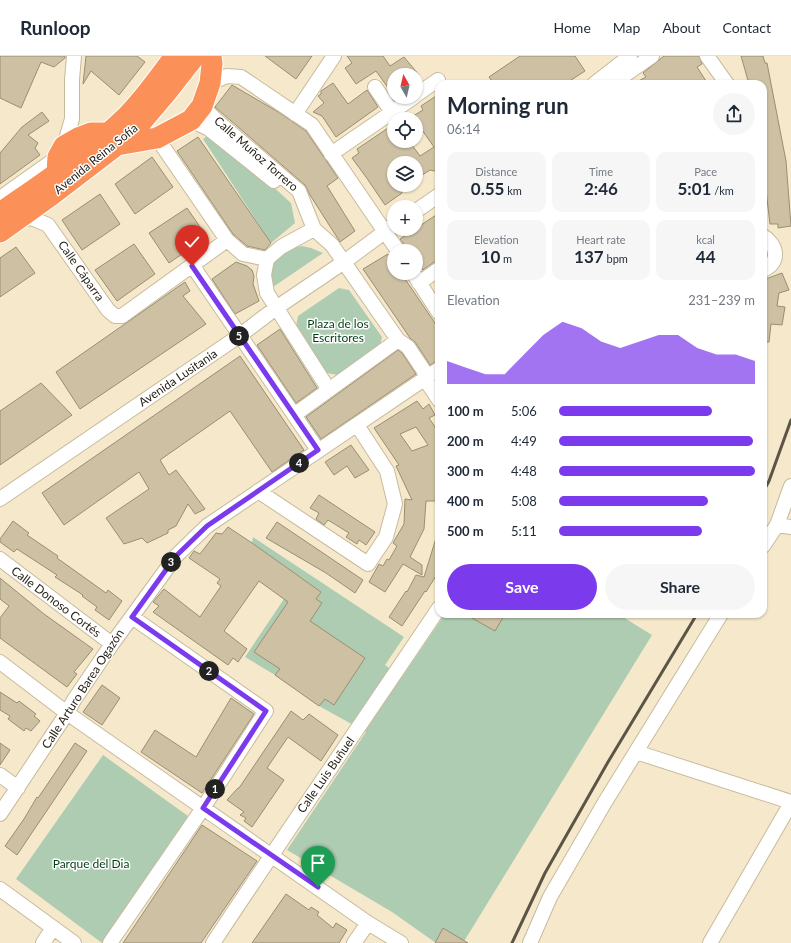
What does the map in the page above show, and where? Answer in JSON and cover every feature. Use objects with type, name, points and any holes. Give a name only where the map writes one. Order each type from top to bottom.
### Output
[{"type":"highway","name":"Avenida Reina Sofía","points":[[0,232],[53,194],[105,137],[128,115],[175,56]]},
{"type":"highway","name":"Avenida Reina Sofía","points":[[0,213],[60,159],[105,137],[138,126],[195,56]]},
{"type":"highway","points":[[60,159],[78,138],[158,138],[196,113],[210,84],[211,56]]},
{"type":"street","points":[[60,159],[72,119],[72,80],[74,56]]},
{"type":"street","points":[[295,114],[334,56]]},
{"type":"street","points":[[599,80],[630,56]]},
{"type":"street","points":[[618,80],[652,56]]},
{"type":"street","points":[[707,56],[724,80]]},
{"type":"street","points":[[210,84],[227,76],[241,77],[312,125],[331,154],[387,224]]},
{"type":"street","points":[[423,90],[435,82]]},
{"type":"street","points":[[375,87],[392,112],[404,104]]},
{"type":"street","name":"Calle Muñoz Torrero","points":[[196,113],[209,129],[296,199],[314,229],[332,245],[344,262]]},
{"type":"street","points":[[331,154],[387,115]]},
{"type":"street","points":[[72,119],[105,137]]},
{"type":"street","points":[[158,138],[227,240],[243,254],[267,259]]},
{"type":"street","name":"Avenida Reina Sofía","points":[[0,198],[60,159]]},
{"type":"street","points":[[21,217],[48,225],[47,208],[53,194]]},
{"type":"street","points":[[423,205],[435,198]]},
{"type":"street","name":"Calle Cáparra","points":[[48,225],[108,310],[115,316],[122,316],[192,266]]},
{"type":"street","points":[[314,229],[281,247],[267,259],[264,275],[267,293],[329,390]]},
{"type":"street","name":"Avenida Lusitania","points":[[0,499],[240,336],[276,308],[344,262],[387,230]]},
{"type":"street","points":[[767,238],[773,244],[775,252],[772,264],[767,267]]},
{"type":"street","points":[[227,240],[192,266],[318,450]]},
{"type":"street","points":[[344,262],[398,340],[401,353],[418,377],[425,379],[435,394]]},
{"type":"street","points":[[423,275],[435,271]]},
{"type":"street","points":[[417,280],[435,307]]},
{"type":"street","points":[[294,415],[398,340]]},
{"type":"street","name":"Calle Arturo Barea Ogazón","points":[[0,814],[112,644],[176,556],[207,526],[435,372]]},
{"type":"street","points":[[258,491],[368,564],[386,537],[395,504],[387,471],[357,425]]},
{"type":"street","points":[[767,540],[777,525],[791,486]]},
{"type":"street","points":[[777,525],[791,527]]},
{"type":"street","name":"Calle Donoso Cortés","points":[[0,559],[112,644]]},
{"type":"street","name":"Calle Luis Buñuel","points":[[213,943],[435,614]]},
{"type":"street","points":[[110,943],[203,808],[266,711],[132,617]]},
{"type":"street","points":[[530,943],[550,897],[605,802],[719,618]]},
{"type":"street","points":[[0,662],[67,713],[368,923],[402,943]]},
{"type":"street","points":[[636,752],[791,802],[710,943]]},
{"type":"street","points":[[0,775],[18,788]]},
{"type":"street","points":[[0,889],[74,943]]},
{"type":"street","points":[[354,943],[368,923]]},
{"type":"street","points":[[43,943],[53,928]]},
{"type":"green space","points":[[213,132],[291,203],[295,223],[271,243],[203,139]]},
{"type":"green space","points":[[302,246],[323,253],[273,287],[272,271],[277,259],[281,254]]},
{"type":"green space","name":"Plaza de los Escritores","points":[[339,288],[349,290],[382,337],[380,346],[338,375],[327,373],[296,326],[298,316]]},
{"type":"green space","points":[[253,537],[404,637],[385,665],[402,677],[442,618],[624,618],[652,635],[463,943],[436,943],[392,912],[287,850],[366,732],[319,706],[275,675],[245,657],[286,596],[313,615],[322,603],[316,599],[321,592],[252,543]]},
{"type":"green space","name":"Parque del Dia","points":[[103,755],[188,816],[102,943],[16,879]]},
{"type":"building","points":[[0,56],[65,56],[65,58],[54,67],[41,62],[21,108],[0,98]]},
{"type":"building","points":[[86,56],[137,56],[145,62],[119,95],[91,71],[83,84]]},
{"type":"building","points":[[265,56],[312,56],[296,79]]},
{"type":"building","points":[[347,56],[383,56],[390,66],[404,57],[413,68],[387,68],[387,86],[376,71],[356,84],[345,68],[352,63]]},
{"type":"building","points":[[520,56],[575,56],[585,71],[571,80],[491,80],[489,77]]},
{"type":"building","points":[[664,56],[699,56],[702,64],[697,67],[705,80],[640,80],[646,77],[643,73]]},
{"type":"building","points":[[741,56],[763,56],[765,63],[767,63],[786,161],[791,226],[778,228],[778,224],[770,224],[767,199],[767,80],[748,80]]},
{"type":"building","points":[[333,83],[348,104],[367,90],[378,107],[336,137],[322,116],[313,112],[324,103],[318,96],[321,94],[321,91]]},
{"type":"building","points":[[232,85],[280,113],[306,131],[338,178],[327,186],[355,231],[340,242],[305,185],[215,107]]},
{"type":"building","points":[[435,97],[435,170],[430,170],[423,174],[423,156],[420,156],[434,147],[423,131],[423,112],[420,112],[423,110],[421,106]]},
{"type":"building","points":[[42,112],[49,121],[28,135],[38,143],[35,148],[40,155],[0,184],[0,153],[22,127]]},
{"type":"building","points":[[387,129],[387,148],[414,148],[420,156],[387,156],[387,192],[402,193],[392,200],[387,200],[387,204],[385,205],[352,158],[359,153],[357,149]]},
{"type":"building","points":[[198,137],[271,243],[265,250],[247,246],[233,234],[177,151]]},
{"type":"building","points":[[152,157],[173,187],[135,214],[115,184]]},
{"type":"building","points":[[100,194],[120,224],[82,250],[62,220]]},
{"type":"building","points":[[187,208],[207,237],[169,263],[149,233]]},
{"type":"building","points":[[435,216],[435,262],[423,270],[423,244],[404,244],[400,239],[404,236],[423,236],[423,224]]},
{"type":"building","points":[[134,244],[155,274],[117,301],[95,270]]},
{"type":"building","points":[[16,247],[35,273],[0,297],[0,258]]},
{"type":"building","points":[[387,255],[387,280],[406,280],[435,323],[435,362],[430,365],[415,342],[410,338],[363,269]]},
{"type":"building","points":[[236,262],[247,266],[252,270],[254,276],[253,284],[259,301],[235,314],[212,279]]},
{"type":"building","points":[[782,273],[789,290],[779,293],[777,306],[785,307],[782,325],[771,324],[769,342],[767,342],[767,279]]},
{"type":"building","points":[[185,282],[190,291],[183,296],[206,324],[80,409],[56,372]]},
{"type":"building","points":[[280,329],[317,388],[296,403],[257,345]]},
{"type":"building","points":[[398,350],[402,353],[416,374],[321,439],[306,417]]},
{"type":"building","points":[[240,356],[304,450],[272,472],[230,411],[160,460],[169,475],[176,470],[205,509],[195,514],[188,504],[176,526],[168,530],[168,533],[147,543],[142,538],[124,544],[106,518],[149,489],[139,472],[64,525],[42,493]]},
{"type":"building","points":[[41,383],[72,415],[0,465],[0,411]]},
{"type":"building","points":[[417,401],[423,409],[429,404],[435,415],[429,418],[435,427],[435,501],[426,501],[424,529],[410,557],[422,565],[422,575],[403,564],[385,592],[369,582],[379,564],[383,566],[387,559],[389,560],[397,546],[393,543],[404,524],[405,499],[412,500],[396,466],[399,465],[374,428]],"holes":[[[416,427],[428,445],[412,451],[400,434]]]},
{"type":"building","points":[[351,445],[369,470],[355,478],[347,466],[334,475],[325,462]]},
{"type":"building","points":[[319,495],[375,532],[366,545],[359,540],[357,544],[346,537],[349,533],[328,520],[324,525],[316,519],[319,513],[310,508]]},
{"type":"building","points":[[13,521],[29,533],[27,535],[58,556],[57,558],[106,593],[108,590],[122,601],[109,620],[95,610],[97,607],[82,596],[83,595],[55,577],[57,575],[17,549],[14,552],[0,542],[0,539]]},
{"type":"building","points":[[277,522],[363,580],[355,593],[326,573],[266,538]]},
{"type":"building","points":[[228,527],[321,592],[316,599],[322,603],[310,621],[365,658],[334,705],[325,699],[319,706],[275,675],[280,669],[254,652],[288,602],[259,581],[224,631],[247,649],[238,662],[233,658],[228,665],[153,612],[159,606],[153,602],[164,589],[200,617],[221,586],[217,583],[220,579],[189,558],[194,551],[200,554],[216,533],[222,534]]},
{"type":"building","points":[[435,541],[435,577],[402,626],[389,617],[406,591],[407,592],[416,575],[424,577]]},
{"type":"building","points":[[0,578],[44,614],[93,649],[74,672],[77,674],[67,687],[0,638],[0,618],[9,606],[0,599]]},
{"type":"building","points":[[472,618],[503,618],[495,631]]},
{"type":"building","points":[[102,685],[120,698],[102,725],[83,712]]},
{"type":"building","points":[[0,692],[17,703],[19,701],[36,714],[34,716],[40,721],[31,731],[26,728],[24,731],[8,719],[10,716],[0,710]]},
{"type":"building","points":[[231,698],[254,714],[202,793],[141,752],[155,730],[196,757]]},
{"type":"building","points":[[291,711],[303,720],[309,714],[338,735],[321,761],[288,737],[267,768],[284,780],[252,827],[244,821],[246,818],[240,815],[244,812],[227,800],[239,788]]},
{"type":"building","points":[[0,743],[10,750],[0,765]]},
{"type":"building","points":[[75,743],[87,751],[17,855],[5,846]]},
{"type":"building","points":[[202,825],[257,861],[201,943],[123,943]]},
{"type":"building","points":[[286,894],[309,910],[311,907],[319,912],[317,915],[333,928],[336,923],[347,930],[339,943],[252,943]]},
{"type":"building","points":[[443,928],[468,943],[435,943]]},
{"type":"railway","points":[[767,485],[791,420]]},
{"type":"railway","points":[[512,943],[545,873],[608,762],[695,618]]},
{"type":"route","points":[[192,266],[318,450],[207,526],[176,556],[132,617],[266,711],[203,808],[318,887]]}]
